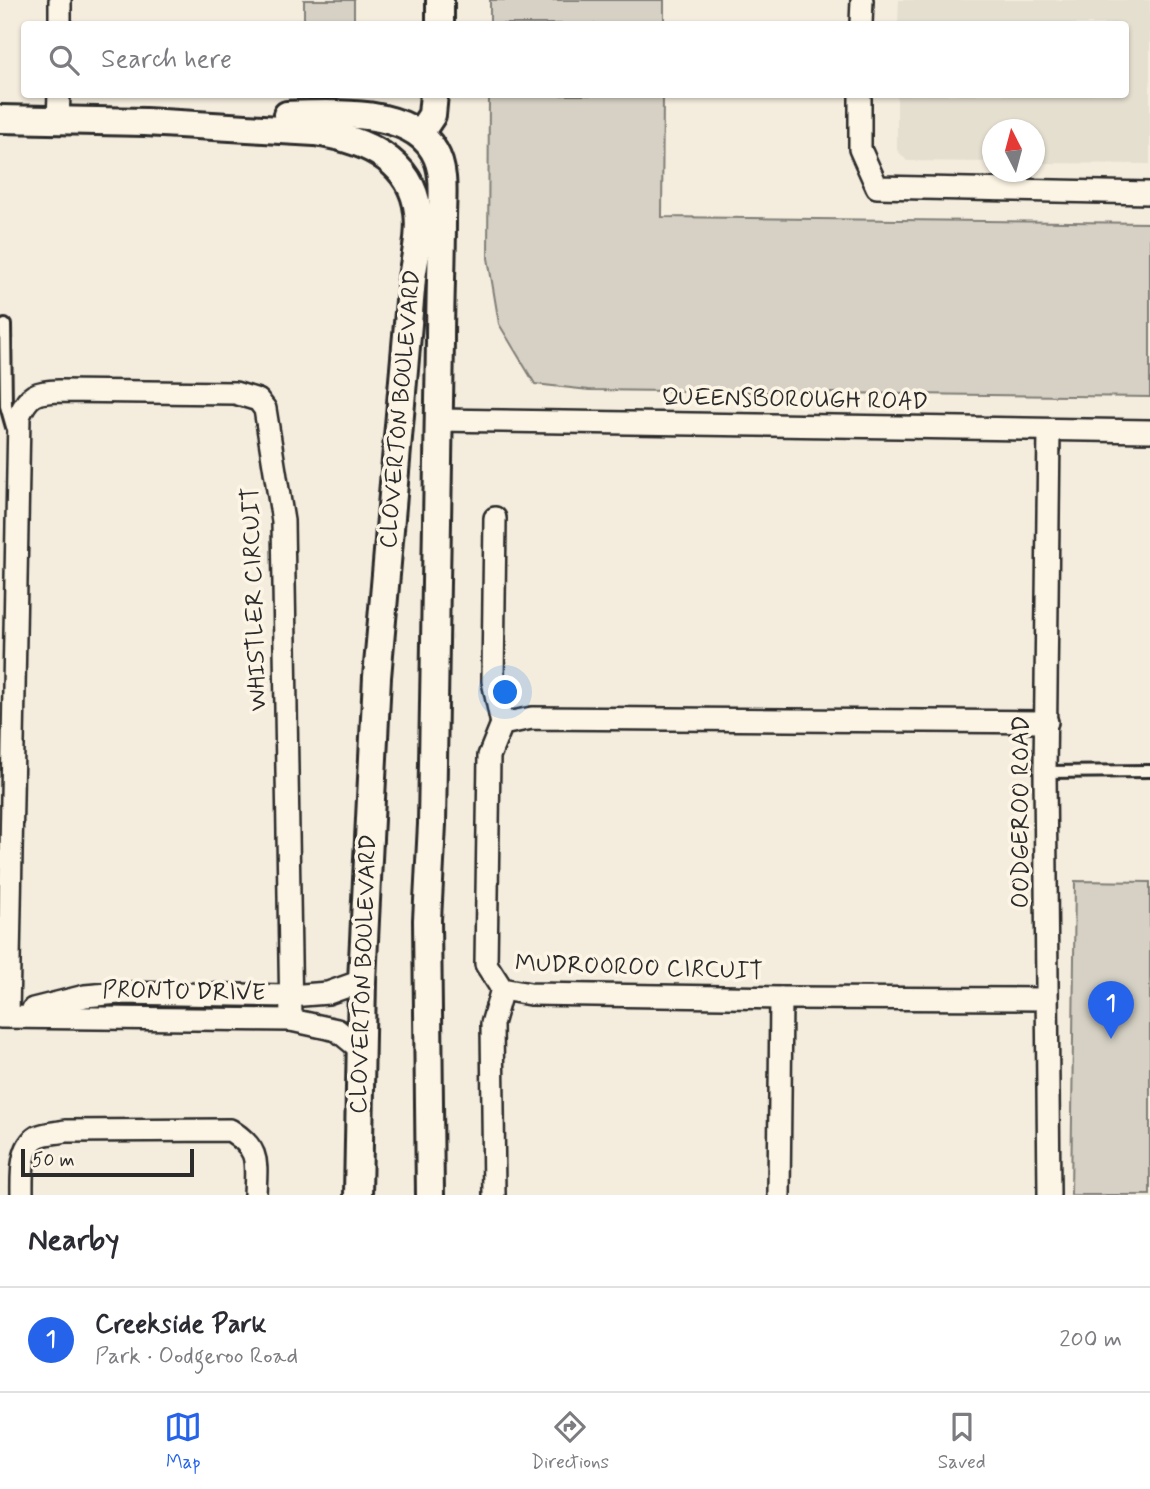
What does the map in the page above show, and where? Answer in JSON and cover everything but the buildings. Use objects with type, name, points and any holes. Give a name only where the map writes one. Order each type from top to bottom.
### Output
[{"type":"street","points":[[60,0],[60,21]]},
{"type":"street","points":[[440,0],[440,21]]},
{"type":"street","points":[[861,21],[862,0]]},
{"type":"street","points":[[0,119],[58,107],[145,122],[345,114],[382,118],[420,133],[432,116],[434,98]]},
{"type":"street","points":[[860,98],[860,149],[877,187],[1150,192]]},
{"type":"street","name":"CLOVERTON BOULEVARD","points":[[145,122],[315,132],[341,136],[372,148],[403,172],[414,191],[419,213],[377,677],[359,1048],[358,1195]]},
{"type":"street","name":"CLOVERTON BOULEVARD","points":[[420,133],[435,152],[442,172],[432,824],[428,882],[429,1195]]},
{"type":"street","name":"WHISTLER CIRCUIT","points":[[4,1016],[19,416],[26,401],[38,392],[235,393],[258,400],[265,409],[283,521],[290,1020]]},
{"type":"street","name":"QUEENSBOROUGH ROAD","points":[[439,420],[1150,431]]},
{"type":"street","name":"OODGEROO ROAD","points":[[1049,430],[1045,772],[1049,1195]]},
{"type":"street","points":[[495,518],[493,681],[502,724],[532,718],[1047,722]]},
{"type":"street","name":"MUDROOROO CIRCUIT","points":[[502,724],[489,756],[486,964],[502,989],[530,994],[1047,999]]},
{"type":"street","name":"PRONTO DRIVE","points":[[4,1016],[85,996],[119,993],[290,996],[328,993],[362,981]]},
{"type":"street","points":[[494,1195],[492,1024],[502,989]]},
{"type":"street","points":[[779,1195],[782,998]]},
{"type":"street","name":"PRONTO DRIVE","points":[[4,1016],[290,1020],[337,1030],[359,1048]]},
{"type":"street","points":[[22,1195],[22,1171],[28,1145],[38,1137],[65,1131],[230,1130],[248,1141],[257,1159],[255,1195]]},
{"type":"lane","points":[[5,325],[6,406],[17,443]]},
{"type":"lane","points":[[1045,772],[1150,771]]},
{"type":"shaded area","points":[[304,0],[354,0],[354,21],[304,21]]},
{"type":"shaded area","points":[[490,0],[664,0],[664,21],[490,21]]},
{"type":"shaded area","points":[[899,0],[1150,0],[1150,164],[1045,163],[1045,119],[982,119],[982,162],[907,161],[897,150],[897,98],[1129,98],[1129,21],[898,21]]},
{"type":"shaded area","points":[[489,98],[663,98],[662,217],[1150,223],[1150,397],[589,390],[535,384],[499,324],[488,258]]},
{"type":"shaded area","points":[[1075,881],[1150,882],[1150,1195],[1071,1195]]},
{"type":"place","name":"Creekside Park","points":[[1111,1039]]}]
